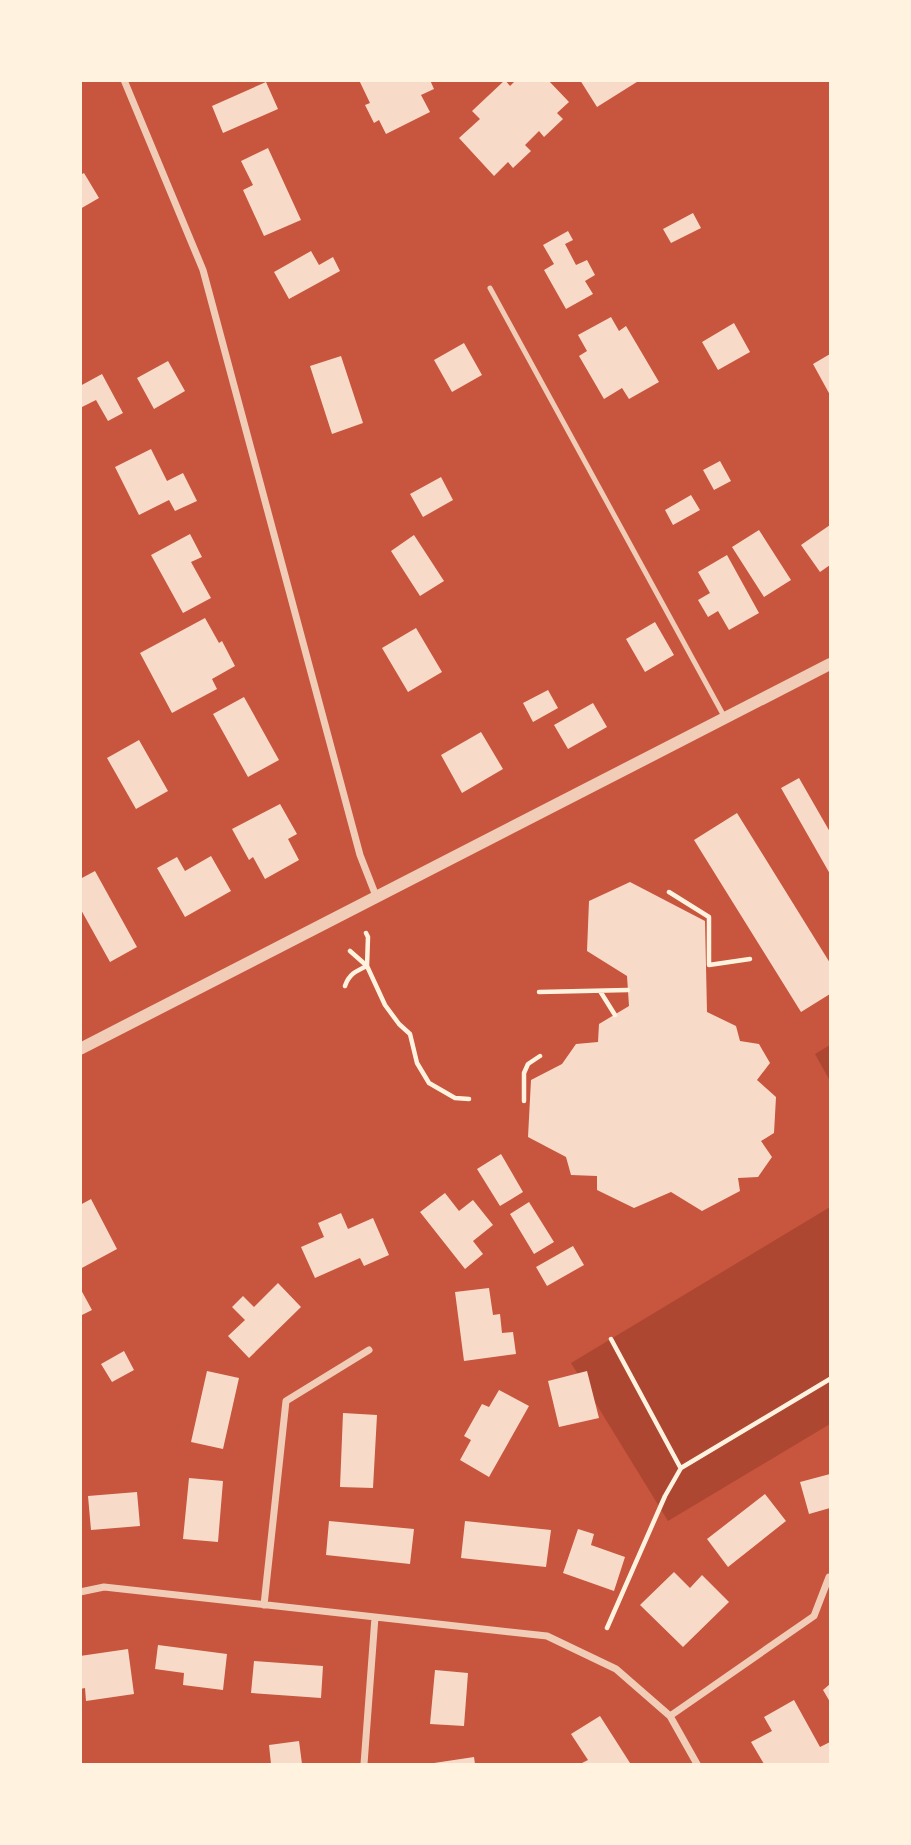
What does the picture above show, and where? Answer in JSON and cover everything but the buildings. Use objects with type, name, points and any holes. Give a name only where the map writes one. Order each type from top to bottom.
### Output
[{"type":"street","points":[[124,80],[204,271],[360,855],[376,896]]},
{"type":"street","points":[[80,1049],[831,664]]},
{"type":"street","points":[[264,1605],[286,1401],[369,1350]]},
{"type":"street","points":[[670,1716],[814,1616],[829,1577]]},
{"type":"street","points":[[80,1591],[104,1587],[547,1636],[616,1669],[670,1716],[697,1765]]},
{"type":"street","points":[[364,1765],[375,1617]]},
{"type":"lane","points":[[490,288],[725,718]]},
{"type":"path","points":[[669,892],[709,917],[709,965],[750,959]]},
{"type":"path","points":[[366,933],[367,966]]},
{"type":"path","points":[[350,951],[367,966],[385,1005],[410,1034],[417,1063],[429,1083],[455,1098],[469,1099]]},
{"type":"path","points":[[345,986],[355,971],[367,966]]},
{"type":"path","points":[[539,992],[628,990]]},
{"type":"path","points":[[600,991],[615,1015]]},
{"type":"path","points":[[524,1101],[524,1073],[528,1064],[540,1056]]},
{"type":"path","points":[[611,1339],[681,1468]]},
{"type":"path","points":[[607,1628],[665,1496],[681,1468],[831,1379]]},
{"type":"shaded area","points":[[830,1045],[830,1081],[815,1054]]},
{"type":"shaded area","points":[[830,1207],[830,1424],[668,1521],[571,1363]]}]
